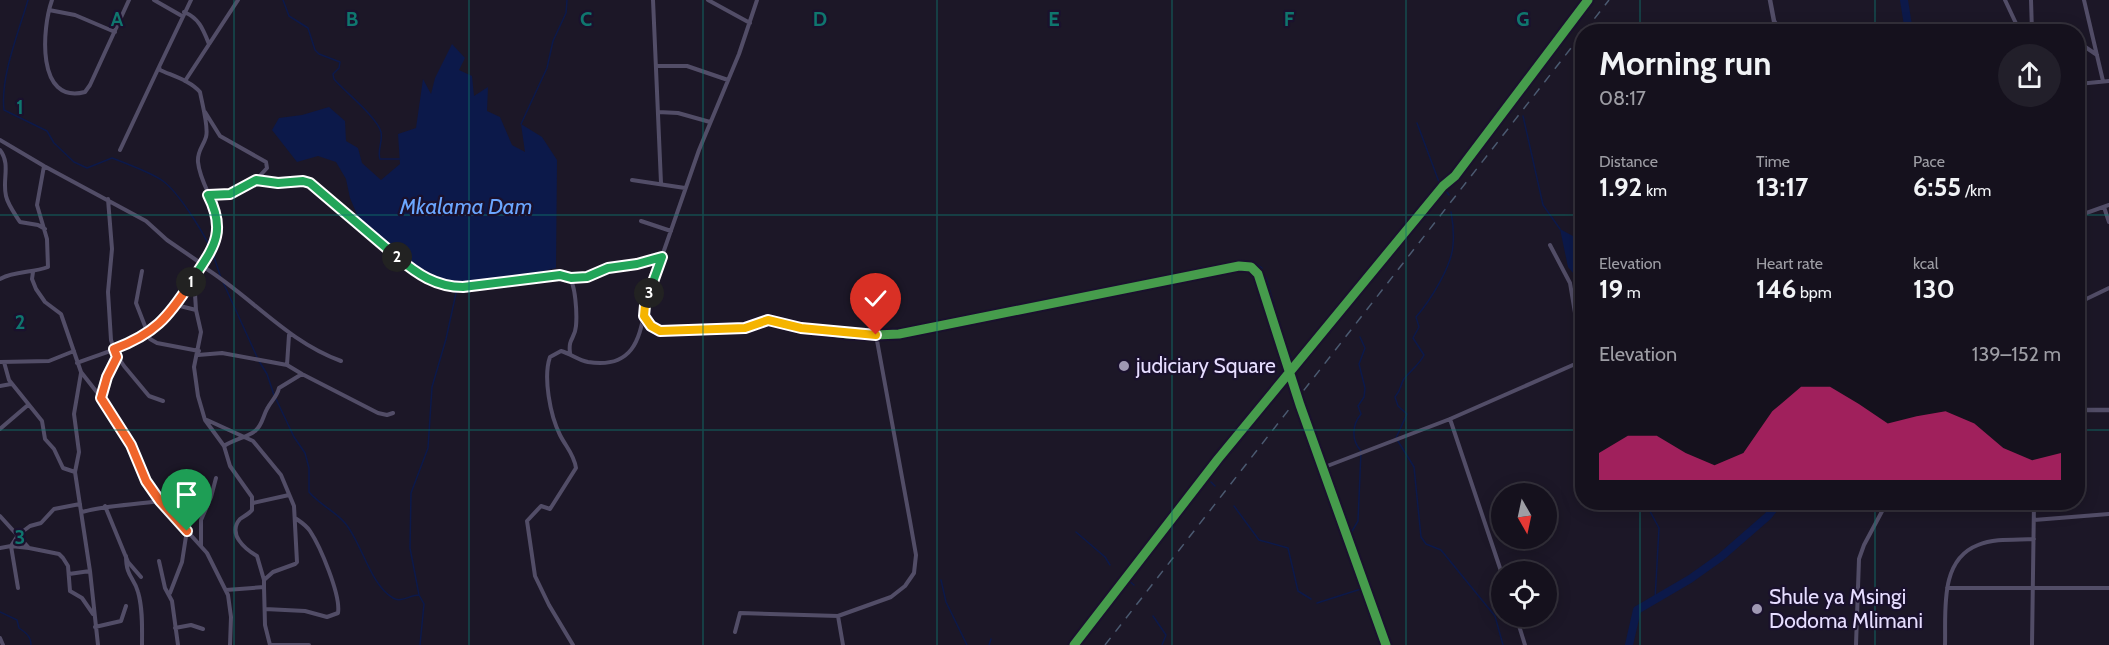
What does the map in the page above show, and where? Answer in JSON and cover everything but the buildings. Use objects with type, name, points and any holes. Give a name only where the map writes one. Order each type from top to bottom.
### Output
[{"type":"street","points":[[52,0],[45,56],[47,70],[51,80],[68,93],[76,95],[85,92],[129,0]]},
{"type":"street","points":[[154,0],[192,16],[200,24],[209,44]]},
{"type":"street","points":[[120,150],[191,0]]},
{"type":"street","points":[[185,81],[238,0]]},
{"type":"street","points":[[653,0],[661,183]]},
{"type":"street","points":[[708,0],[750,23]]},
{"type":"street","points":[[573,645],[549,606],[535,576],[527,521],[541,506],[550,509],[576,468],[574,457],[559,434],[546,388],[546,369],[550,357],[561,351],[590,362],[612,362],[624,357],[633,349],[643,324],[645,305],[685,188],[757,0]]},
{"type":"street","points":[[1074,645],[1218,459],[1443,186],[1455,176],[1588,0]]},
{"type":"street","points":[[1770,0],[1776,24]]},
{"type":"street","points":[[2006,0],[2016,24]]},
{"type":"street","points":[[2031,0],[2032,24]]},
{"type":"street","points":[[2084,0],[2103,81]]},
{"type":"street","points":[[49,10],[75,15],[115,32]]},
{"type":"street","points":[[2085,47],[2097,56]]},
{"type":"street","points":[[656,66],[687,66],[728,80]]},
{"type":"street","points":[[77,363],[148,333],[167,316],[211,250],[217,230],[215,210],[202,183],[198,164],[199,149],[207,135],[198,89],[160,70],[159,67]]},
{"type":"street","points":[[2085,83],[2109,81]]},
{"type":"street","points":[[203,110],[220,136],[267,163],[267,168],[256,180],[230,194],[208,195]]},
{"type":"street","points":[[658,112],[678,113],[710,122]]},
{"type":"street","points":[[0,140],[146,221],[193,260],[238,290],[289,334],[315,351],[341,361]]},
{"type":"street","points":[[0,150],[6,162],[5,190],[20,222],[38,225],[45,229]]},
{"type":"street","points":[[0,279],[6,275],[33,272],[48,267],[48,238],[37,205],[44,166]]},
{"type":"street","points":[[256,180],[310,183],[412,271],[432,282],[448,286],[509,283],[560,275],[571,278],[587,277],[608,268],[637,264],[662,257]]},
{"type":"street","points":[[632,180],[685,188]]},
{"type":"street","points":[[0,198],[8,200]]},
{"type":"street","points":[[108,199],[112,249],[108,298],[111,340],[117,357],[149,396],[162,401]]},
{"type":"street","points":[[2085,213],[2109,205]]},
{"type":"street","points":[[2103,207],[2109,222]]},
{"type":"street","points":[[641,221],[670,231]]},
{"type":"street","points":[[1550,245],[1570,283],[1575,313]]},
{"type":"street","points":[[644,316],[651,326],[660,331],[745,328],[768,320],[801,328],[876,335],[899,334],[1239,266],[1251,267],[1258,274],[1296,392]]},
{"type":"street","points":[[142,271],[136,303],[150,339],[154,342],[199,353],[222,353],[287,365],[378,413],[387,415],[393,413]]},
{"type":"street","points":[[33,272],[32,279],[36,289],[45,302],[61,314],[81,372],[101,398],[131,445],[146,481],[160,501],[207,553],[226,590],[230,605],[230,645]]},
{"type":"street","points":[[194,277],[196,310],[201,328],[199,353],[194,367],[195,382],[206,420],[224,446],[230,466],[252,497],[252,510],[238,521],[236,531],[240,545],[257,556],[264,580],[265,625],[270,645],[309,645]]},
{"type":"street","points":[[570,353],[568,343],[576,327],[574,285],[571,278]]},
{"type":"street","points":[[2085,300],[2109,288]]},
{"type":"street","points":[[176,305],[196,310]]},
{"type":"street","points":[[287,365],[289,334]]},
{"type":"street","points":[[735,632],[740,613],[838,616],[891,597],[905,586],[914,573],[916,555],[876,335]]},
{"type":"street","points":[[74,351],[49,361],[2,362],[11,384],[42,421],[45,439],[54,449],[63,468],[75,472]]},
{"type":"street","points":[[101,398],[107,377],[117,357]]},
{"type":"street","points":[[1322,468],[1450,419],[1575,364]]},
{"type":"street","points":[[81,372],[74,414],[79,448],[75,472],[90,571],[98,645]]},
{"type":"street","points":[[224,446],[255,431],[267,407],[277,396],[279,388],[302,374]]},
{"type":"street","points":[[0,387],[11,384]]},
{"type":"street","points":[[0,429],[28,405]]},
{"type":"street","points":[[1300,405],[1386,645]]},
{"type":"street","points":[[2085,410],[2109,410]]},
{"type":"street","points":[[1450,419],[1498,561]]},
{"type":"street","points":[[206,420],[253,441],[281,475],[294,506],[296,564],[273,572],[264,580]]},
{"type":"street","points":[[201,546],[201,520],[216,478]]},
{"type":"street","points":[[253,503],[289,495]]},
{"type":"street","points":[[82,512],[105,506],[160,501]]},
{"type":"street","points":[[18,588],[11,546],[18,535],[30,526],[41,523],[54,509],[80,504]]},
{"type":"street","points":[[105,506],[126,556],[141,577]]},
{"type":"street","points":[[1856,645],[1859,559],[1883,510]]},
{"type":"street","points":[[2032,645],[2034,510]]},
{"type":"street","points":[[2034,520],[2109,514]]},
{"type":"street","points":[[0,516],[29,548]]},
{"type":"street","points":[[265,609],[305,611],[327,617],[338,613],[339,604],[332,580],[314,538],[309,529],[296,518]]},
{"type":"street","points":[[169,594],[182,562],[187,531]]},
{"type":"street","points":[[1945,645],[1947,588],[1951,571],[1957,561],[1970,549],[1990,541],[2034,539]]},
{"type":"street","points":[[0,548],[11,546],[59,554],[67,561],[70,591],[82,598],[94,615]]},
{"type":"street","points":[[126,556],[126,567],[137,588],[140,601],[142,645]]},
{"type":"street","points":[[159,561],[165,588],[169,594],[178,645]]},
{"type":"street","points":[[69,574],[90,571]]},
{"type":"street","points":[[226,590],[264,587]]},
{"type":"street","points":[[1947,588],[2109,588]]},
{"type":"street","points":[[95,627],[122,621],[126,606]]},
{"type":"street","points":[[838,616],[843,645]]},
{"type":"street","points":[[175,628],[191,625],[203,629]]},
{"type":"street","points":[[1519,627],[1525,645]]},
{"type":"street","points":[[0,638],[3,645]]},
{"type":"water","name":"Mkalama Dam","points":[[452,44],[465,58],[459,70],[472,76],[474,96],[488,87],[487,111],[500,117],[512,145],[525,152],[521,124],[542,137],[557,160],[556,268],[500,281],[458,284],[436,280],[416,270],[358,217],[350,198],[346,179],[336,162],[318,156],[297,162],[272,130],[279,118],[302,115],[329,107],[345,121],[346,141],[358,148],[362,163],[381,180],[400,164],[398,134],[416,128],[423,79],[431,94],[435,78]]},
{"type":"water","points":[[1560,229],[1575,237],[1575,273],[1568,267]]},
{"type":"waterway","points":[[28,0],[7,69],[4,110],[47,131],[54,143],[74,162],[87,168],[112,158],[163,181],[183,202],[210,247]]},
{"type":"waterway","points":[[283,0],[289,16],[308,28],[315,50],[319,54],[340,62],[339,68],[333,74],[334,79],[378,126],[381,132],[380,159],[400,159]]},
{"type":"waterway","points":[[521,124],[547,68],[553,41],[566,13],[567,0]]},
{"type":"waterway","points":[[1904,0],[1908,24]]},
{"type":"waterway","points":[[1523,116],[1543,205],[1560,229]]},
{"type":"waterway","points":[[1417,123],[1439,182],[1449,195]]},
{"type":"waterway","points":[[1451,212],[1452,253],[1445,273],[1434,293],[1416,317],[1419,327],[1413,338],[1424,355],[1404,379],[1395,397],[1398,406],[1407,414],[1396,438],[1414,467],[1421,537],[1426,544],[1441,550],[1495,616],[1503,645]]},
{"type":"waterway","points":[[212,251],[221,278]]},
{"type":"waterway","points":[[1252,261],[1262,268]]},
{"type":"waterway","points":[[1266,278],[1291,357]]},
{"type":"waterway","points":[[223,282],[257,357]]},
{"type":"waterway","points":[[419,595],[410,548],[411,493],[428,448],[432,387],[446,339],[458,284]]},
{"type":"waterway","points":[[1351,533],[1358,521],[1361,451],[1354,433],[1361,414],[1358,406],[1364,397],[1365,388],[1359,364],[1365,348],[1360,337]]},
{"type":"waterway","points":[[259,361],[267,374],[274,395]]},
{"type":"waterway","points":[[1201,471],[1215,458],[1283,371]]},
{"type":"waterway","points":[[1297,380],[1325,461]]},
{"type":"waterway","points":[[1291,384],[1304,429],[1338,525]]},
{"type":"waterway","points":[[276,399],[294,437],[305,453],[309,468],[309,492],[345,523],[372,574],[385,592],[399,600],[419,595],[424,604],[420,645]]},
{"type":"waterway","points":[[1328,469],[1348,522]]},
{"type":"waterway","points":[[1211,482],[1215,486]]},
{"type":"waterway","points":[[1234,506],[1259,540],[1288,548],[1298,591],[1311,599]]},
{"type":"waterway","points":[[1649,510],[1659,528],[1655,600]]},
{"type":"waterway","points":[[1767,510],[1768,516]]},
{"type":"waterway","points":[[1629,645],[1637,610],[1690,579],[1721,557],[1773,510]]},
{"type":"waterway","points":[[1350,528],[1357,549]]},
{"type":"waterway","points":[[1340,531],[1359,583]]},
{"type":"waterway","points":[[1076,532],[1105,557],[1110,565]]},
{"type":"waterway","points":[[1358,554],[1391,645]]},
{"type":"waterway","points":[[941,580],[946,602],[967,645]]},
{"type":"waterway","points":[[1128,580],[1134,585]]},
{"type":"waterway","points":[[1317,603],[1361,589],[1379,639]]},
{"type":"waterway","points":[[0,612],[17,620],[19,628],[29,637],[31,645]]},
{"type":"waterway","points":[[1153,616],[1166,635],[1162,645]]},
{"type":"waterway","points":[[989,645],[991,639]]},
{"type":"tunnel","points":[[1296,392],[1300,405]]},
{"type":"railway","points":[[1590,24],[1609,0]]},
{"type":"railway","points":[[1105,645],[1575,43]]},
{"type":"cycle path","points":[[1074,645],[1218,459],[1443,186],[1455,176],[1588,0]]},
{"type":"cycle path","points":[[644,316],[651,326],[660,331],[745,328],[768,320],[801,328],[847,334],[899,334],[1239,266],[1251,267],[1258,274],[1300,405],[1386,645]]},
{"type":"place","name":"judiciary Square","points":[[1124,366]]},
{"type":"place","name":"Shule ya Msingi Dodoma Mlimani","points":[[1757,609]]},
{"type":"route","points":[[187,531],[178,518],[160,501],[146,481],[131,445],[101,398],[107,377],[117,357],[114,349],[139,339],[167,316],[211,250],[217,235],[218,221],[208,195],[230,194],[256,180],[278,183],[307,181],[353,218],[412,271],[432,282],[463,287],[560,275],[580,278],[608,268],[637,264],[662,257],[645,305],[644,316],[651,326],[660,331],[745,328],[768,320],[801,328],[876,335]]}]
